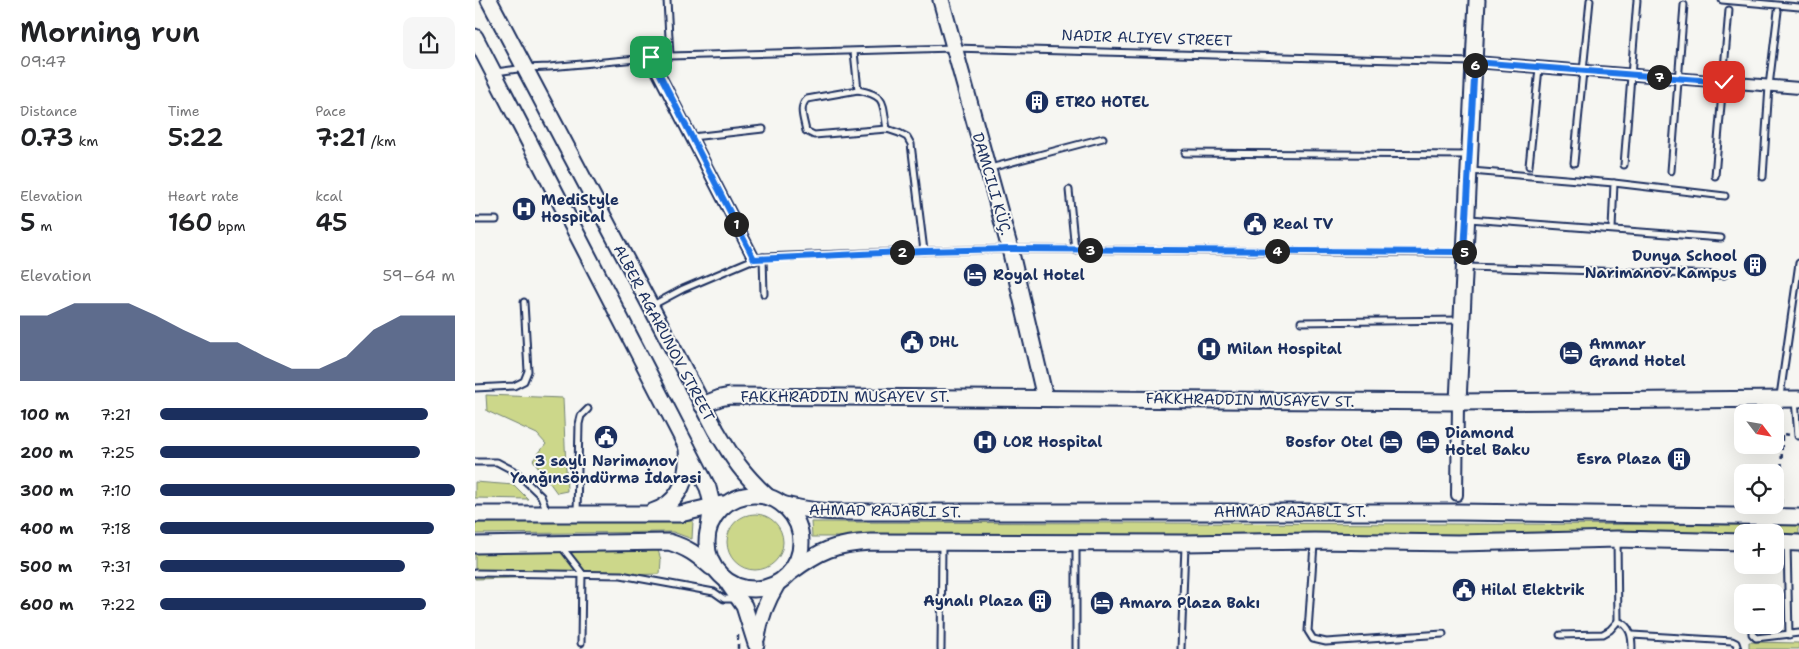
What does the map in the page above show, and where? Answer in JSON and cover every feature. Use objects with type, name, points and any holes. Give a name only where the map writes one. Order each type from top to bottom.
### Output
[{"type":"main road","name":"ALBER AGARUNOV STREET","points":[[489,0],[702,405],[732,458],[747,477],[768,497]]},
{"type":"main road","points":[[941,0],[1010,249],[1045,398]]},
{"type":"main road","points":[[1458,402],[1477,0]]},
{"type":"main road","name":"ALBER AGARUNOV STREET","points":[[475,37],[708,488],[712,507],[709,527]]},
{"type":"main road","name":"FAKKHRADDIN MUSAYEV ST.","points":[[702,405],[730,396],[1458,402],[1797,399]]},
{"type":"main road","points":[[642,515],[658,510],[669,504],[677,496],[683,485],[687,468],[686,444]]},
{"type":"main road","points":[[475,514],[680,514],[712,507],[741,496],[755,495],[768,497],[783,504],[798,524],[801,536],[799,555],[791,572],[777,584],[765,589],[752,590],[739,588],[723,578],[695,553],[669,542],[475,545]]},
{"type":"main road","points":[[728,502],[716,513],[709,527],[706,539],[707,552],[711,564],[740,598],[756,644],[761,614],[777,584]]},
{"type":"main road","name":"AHMAD RAJABLI ST.","points":[[783,504],[800,510],[819,512],[1458,512],[1799,517]]},
{"type":"main road","name":"AHMAD RAJABLI ST.","points":[[791,572],[822,550],[871,542],[1185,543],[1314,541],[1458,543],[1617,539],[1734,542]]},
{"type":"street","points":[[651,57],[692,137],[759,258]]},
{"type":"street","name":"NADIR ALIYEV STREET","points":[[1475,62],[1799,88]]},
{"type":"street","points":[[1457,495],[1458,402]]},
{"type":"lane","points":[[667,0],[670,56]]},
{"type":"lane","points":[[1574,163],[1590,0]]},
{"type":"lane","points":[[1623,166],[1637,0]]},
{"type":"lane","points":[[1722,0],[1799,7]]},
{"type":"lane","points":[[1671,171],[1684,5]]},
{"type":"lane","points":[[1715,176],[1729,10]]},
{"type":"lane","points":[[1763,177],[1769,86],[1778,11]]},
{"type":"lane","name":"NADIR ALIYEV STREET","points":[[493,72],[670,56],[954,48],[1475,62]]},
{"type":"lane","points":[[854,52],[858,90]]},
{"type":"lane","points":[[1529,166],[1539,67]]},
{"type":"lane","points":[[887,129],[882,100],[875,94],[858,90],[807,99],[803,102],[801,108],[806,131],[813,135],[887,129],[907,138],[911,144],[924,251]]},
{"type":"lane","points":[[692,137],[763,129]]},
{"type":"lane","points":[[987,168],[1103,138]]},
{"type":"lane","points":[[1185,153],[1470,155]]},
{"type":"lane","points":[[1469,171],[1614,183],[1725,196]]},
{"type":"lane","points":[[1612,229],[1614,183]]},
{"type":"lane","points":[[1069,190],[1075,250]]},
{"type":"lane","points":[[1466,219],[1721,238]]},
{"type":"lane","points":[[475,220],[496,220]]},
{"type":"lane","points":[[650,307],[683,289],[759,258],[924,251],[1075,250],[1464,260],[1724,275]]},
{"type":"lane","points":[[759,258],[764,294]]},
{"type":"lane","points":[[1780,400],[1799,263]]},
{"type":"lane","points":[[475,388],[514,386],[524,381],[527,371],[524,302]]},
{"type":"lane","points":[[1301,322],[1461,320]]},
{"type":"lane","points":[[1797,399],[1798,436]]},
{"type":"lane","points":[[577,515],[579,424],[581,416],[588,409]]},
{"type":"lane","points":[[475,462],[497,462],[515,472],[541,496],[548,515]]},
{"type":"lane","points":[[1560,635],[1603,634],[1619,621],[1617,539]]},
{"type":"lane","points":[[1314,541],[1308,631],[1313,639],[1326,642],[1443,634]]},
{"type":"lane","points":[[1076,542],[1076,649]]},
{"type":"lane","points":[[941,543],[941,649]]},
{"type":"lane","points":[[1181,649],[1185,543]]},
{"type":"lane","points":[[1787,543],[1789,635]]},
{"type":"lane","points":[[560,544],[582,573],[581,643]]},
{"type":"lane","points":[[475,573],[621,575],[714,592],[727,600],[740,598]]},
{"type":"lane","points":[[1619,621],[1623,623],[1632,635],[1632,649]]},
{"type":"lane","points":[[1752,634],[1756,638],[1799,634]]},
{"type":"lane","points":[[1632,635],[1732,641],[1736,642],[1737,649]]},
{"type":"path","points":[[1781,517],[1782,434],[1798,436]]},
{"type":"green space","points":[[486,395],[563,398],[567,491],[557,493],[533,460],[546,444],[537,434],[487,411]]},
{"type":"green space","points":[[475,482],[514,485],[528,499],[475,498]]},
{"type":"green space","points":[[755,514],[766,516],[775,522],[781,531],[783,542],[781,553],[775,562],[766,568],[755,570],[744,568],[735,562],[729,553],[727,542],[729,531],[735,522],[744,516]]},
{"type":"green space","points":[[693,521],[692,539],[673,532],[475,534],[475,523]]},
{"type":"green space","points":[[811,522],[1734,525],[1734,535],[812,537]]},
{"type":"green space","points":[[1784,525],[1799,525],[1799,535],[1784,535]]},
{"type":"green space","points":[[658,550],[661,560],[660,574],[475,579],[475,552]]},
{"type":"green space","points":[[1749,642],[1799,643],[1799,649],[1749,649]]},
{"type":"place","name":"ETRO HOTEL","points":[[1037,102]]},
{"type":"place","name":"MediStyle Hospital","points":[[524,209]]},
{"type":"place","name":"Real TV","points":[[1255,224]]},
{"type":"place","name":"Dunya School Narimanov Kampus","points":[[1755,265]]},
{"type":"place","name":"Royal Hotel","points":[[975,275]]},
{"type":"place","name":"DHL","points":[[912,342]]},
{"type":"place","name":"Milan Hospital","points":[[1209,349]]},
{"type":"place","name":"Ammar Grand Hotel","points":[[1571,353]]},
{"type":"place","name":"3 saylı Nərimanov Yanğınsöndürmə İdarəsi","points":[[606,437]]},
{"type":"place","name":"LOR Hospital","points":[[985,442]]},
{"type":"place","name":"Bosfor Otel","points":[[1391,442]]},
{"type":"place","name":"Diamond Hotel Baku","points":[[1428,442]]},
{"type":"place","name":"Esra Plaza","points":[[1679,459]]},
{"type":"place","name":"Hilal Elektrik","points":[[1464,590]]},
{"type":"place","name":"Aynalı Plaza","points":[[1040,601]]},
{"type":"place","name":"Amara Plaza Bakı","points":[[1102,603]]},
{"type":"route","points":[[651,57],[754,259],[763,257],[1010,249],[1464,252],[1475,62],[1724,82]]}]
